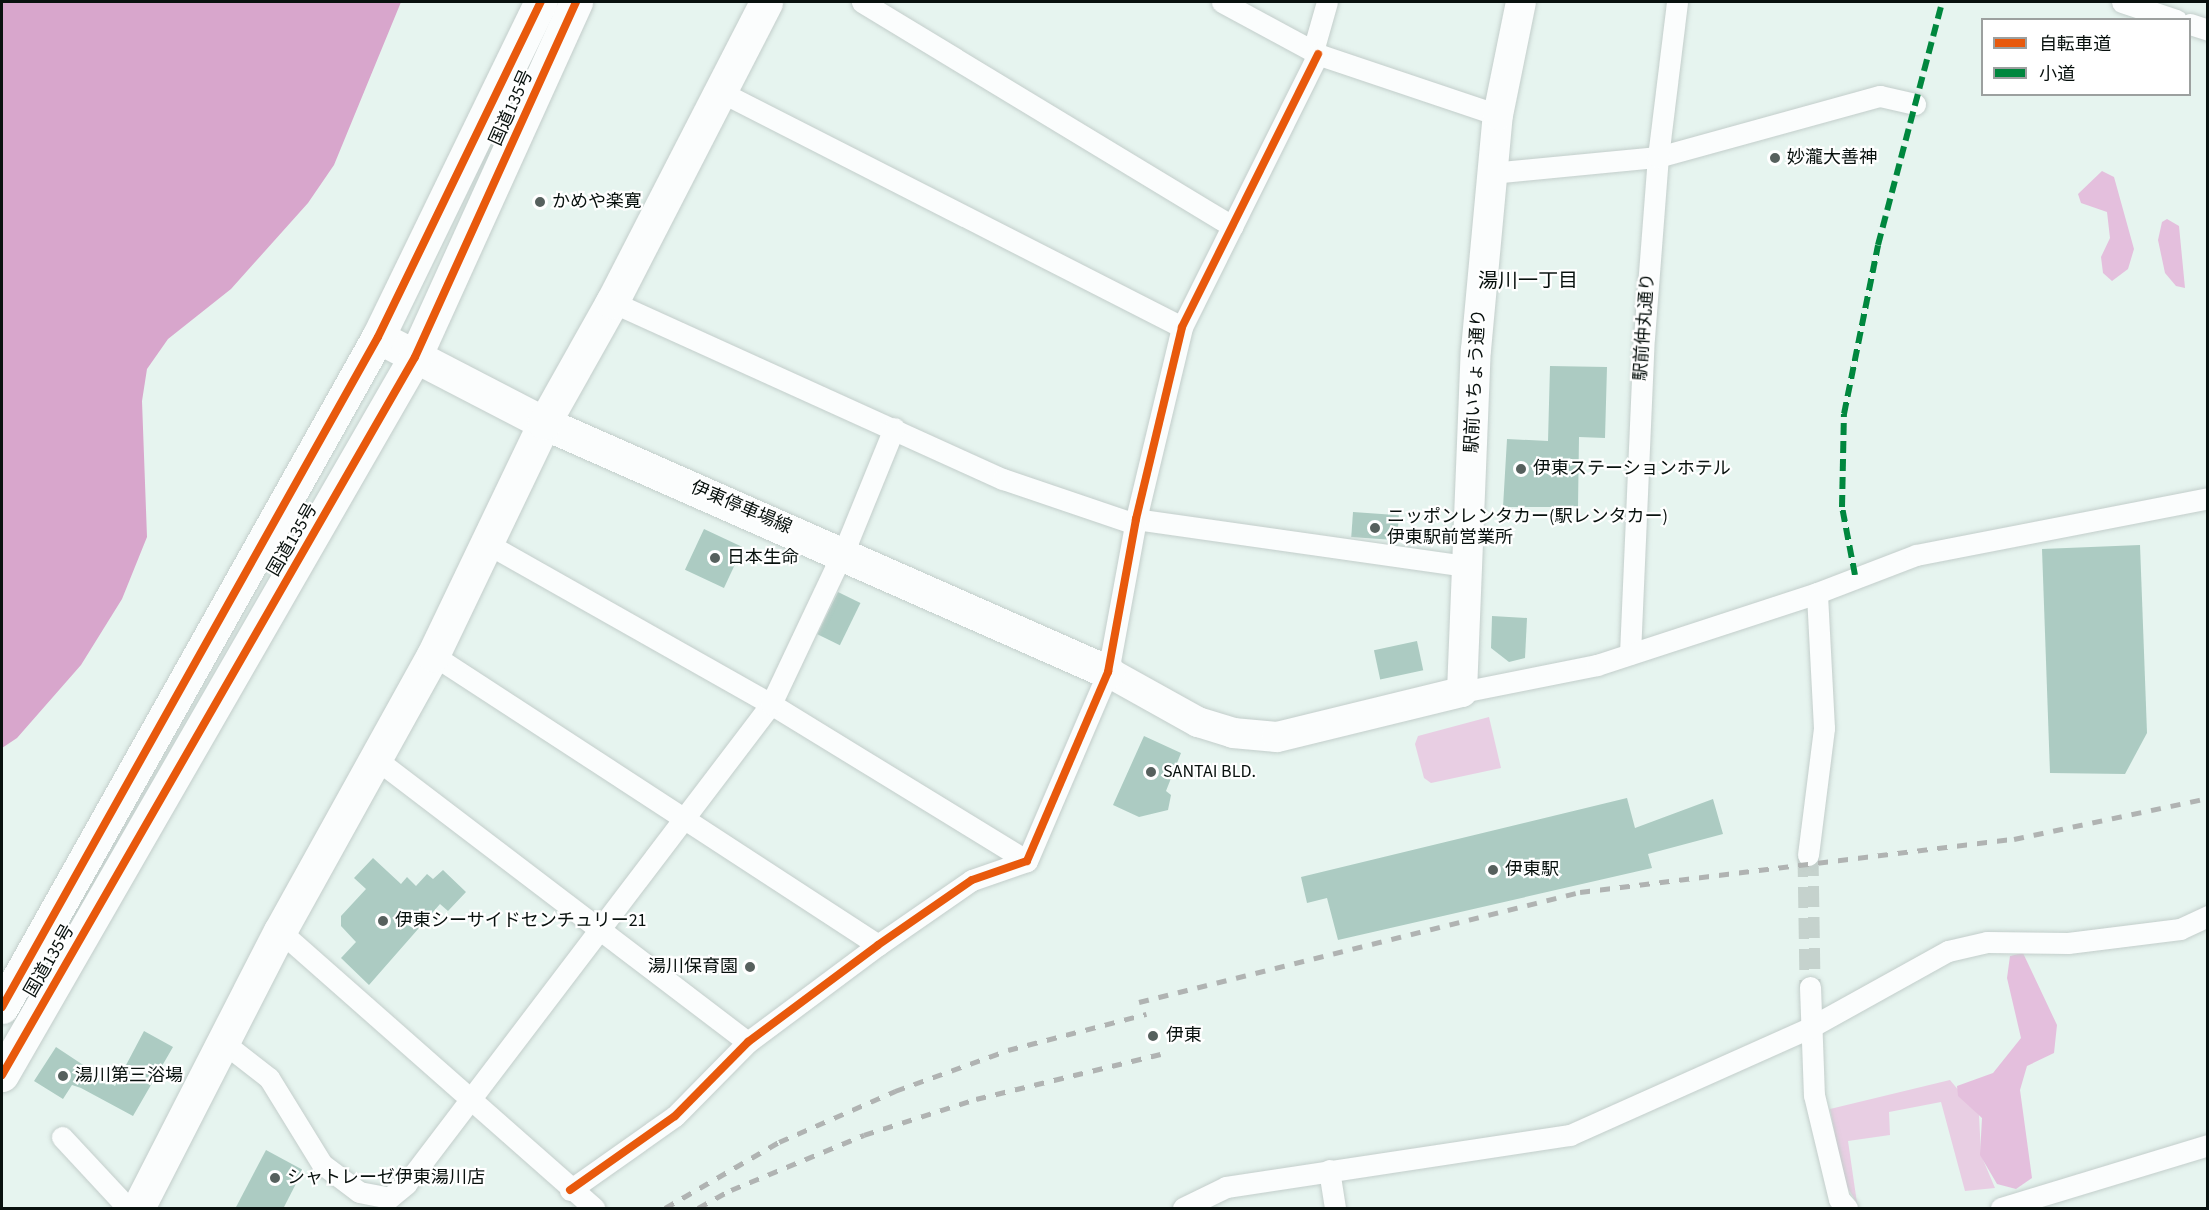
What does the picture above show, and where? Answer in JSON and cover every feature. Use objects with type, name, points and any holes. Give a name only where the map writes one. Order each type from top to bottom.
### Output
[{"type":"main road","name":"国道135号","points":[[2,1007],[378,338],[541,2]]},
{"type":"main road","name":"国道135号","points":[[2,1075],[416,357],[576,2]]},
{"type":"main road","points":[[138,1209],[280,931],[433,655],[544,423],[612,302],[766,2]]},
{"type":"main road","name":"伊東停車場線","points":[[378,338],[544,423],[841,551],[1108,672]]},
{"type":"street","points":[[862,2],[1232,226]]},
{"type":"street","points":[[1221,2],[1315,53],[1498,115]]},
{"type":"street","points":[[570,1190],[675,1116],[748,1042],[878,945],[972,880],[1027,861],[1108,672],[1136,521],[1182,327],[1315,53],[1328,2]]},
{"type":"street","name":"駅前いちょう通り","points":[[1462,692],[1476,350],[1491,173],[1498,115],[1521,2]]},
{"type":"street","name":"駅前仲丸通り","points":[[1630,654],[1639,429],[1658,157],[1677,2]]},
{"type":"street","points":[[2122,2],[2170,18]]},
{"type":"street","points":[[2191,24],[2208,30]]},
{"type":"street","points":[[721,92],[1182,327]]},
{"type":"street","points":[[1491,173],[1658,157],[1880,96],[1916,104]]},
{"type":"street","points":[[612,302],[1003,478],[1136,521],[1467,566]]},
{"type":"street","points":[[224,1042],[270,1078],[322,1164],[359,1192],[389,1198],[398,1191],[471,1101],[771,704],[894,428]]},
{"type":"street","points":[[1108,672],[1198,722],[1233,733],[1277,737],[1630,654],[1817,593],[1916,555],[2208,498]]},
{"type":"street","points":[[488,544],[771,704],[1027,861]]},
{"type":"street","points":[[1808,855],[1824,728],[1817,593]]},
{"type":"street","points":[[433,655],[878,945]]},
{"type":"street","points":[[376,759],[748,1042]]},
{"type":"street","points":[[1183,1209],[1226,1187],[1570,1135],[1809,1028],[1948,951],[1986,942],[2068,943],[2180,928],[2208,916]]},
{"type":"street","points":[[280,931],[594,1209]]},
{"type":"street","points":[[1810,987],[1809,1028],[1814,1095],[1839,1199],[1848,1209]]},
{"type":"street","points":[[62,1137],[128,1209]]},
{"type":"street","points":[[2001,1209],[2208,1145]]},
{"type":"street","points":[[1329,1170],[1335,1209]]},
{"type":"shaded area","points":[[2,2],[401,2],[334,165],[308,203],[231,289],[168,339],[147,369],[142,401],[147,537],[122,599],[81,665],[17,738],[2,748]]},
{"type":"shaded area","points":[[2102,171],[2114,177],[2134,249],[2128,269],[2112,281],[2103,273],[2101,257],[2110,238],[2107,212],[2081,203],[2078,194]]},
{"type":"shaded area","points":[[2167,219],[2179,226],[2185,288],[2176,286],[2165,273],[2158,240],[2162,222]]},
{"type":"shaded area","points":[[1489,717],[1501,768],[1431,783],[1424,778],[1415,744],[1418,736]]},
{"type":"shaded area","points":[[2023,953],[2057,1025],[2054,1053],[2027,1066],[2020,1090],[2032,1178],[2016,1189],[1997,1184],[1980,1155],[1982,1118],[1958,1096],[1957,1086],[1993,1073],[2021,1038],[2007,978],[2010,956]]},
{"type":"shaded area","points":[[1950,1080],[1979,1115],[1981,1155],[1995,1188],[1965,1191],[1941,1102],[1889,1112],[1890,1135],[1848,1141],[1857,1203],[1844,1182],[1830,1109]]},
{"type":"building","points":[[1550,366],[1607,367],[1605,438],[1579,437],[1578,507],[1503,507],[1507,439],[1548,441]]},
{"type":"building","name":"ニッポンレンタカー(駅レンタカー) 伊東駅前営業所","points":[[1353,512],[1399,515],[1397,540],[1351,537]]},
{"type":"building","name":"日本生命","points":[[704,529],[743,547],[724,588],[685,570]]},
{"type":"building","points":[[2140,545],[2147,733],[2125,774],[2050,773],[2042,549]]},
{"type":"building","points":[[838,592],[860,603],[840,645],[817,634]]},
{"type":"building","points":[[1492,616],[1527,618],[1525,658],[1509,662],[1491,648]]},
{"type":"building","points":[[1417,641],[1423,670],[1380,679],[1374,650]]},
{"type":"building","name":"SANTAI BLD.","points":[[1144,736],[1181,753],[1166,791],[1171,795],[1168,810],[1139,817],[1113,805]]},
{"type":"building","name":"伊東駅","points":[[1627,798],[1635,828],[1713,799],[1723,834],[1648,854],[1652,868],[1338,940],[1327,898],[1307,903],[1301,877]]},
{"type":"building","name":"伊東シーサイドセンチュリー21","points":[[373,858],[401,884],[407,877],[416,886],[427,874],[433,879],[443,870],[466,892],[448,911],[440,904],[369,985],[341,958],[356,942],[341,926],[341,916],[366,889],[354,878]]},
{"type":"building","points":[[144,1031],[173,1047],[133,1116],[81,1088],[72,1085],[63,1099],[34,1081],[56,1047],[115,1086]]},
{"type":"building","name":"シャトレーゼ伊東湯川店","points":[[266,1150],[303,1170],[283,1209],[235,1209]]},
{"type":"tunnel","points":[[1808,855],[1810,987]]},
{"type":"railway","points":[[1139,1002],[1580,892],[2014,839],[2208,798]]},
{"type":"railway","points":[[665,1208],[779,1142],[895,1091],[1008,1050],[1146,1014]]},
{"type":"railway","points":[[698,1208],[731,1190],[864,1135],[976,1099],[1161,1054]]},
{"type":"marked path","points":[[1855,575],[1842,507],[1844,414],[1878,245],[1942,2]]},
{"type":"cycle path","points":[[2,1007],[378,337],[541,2]]},
{"type":"cycle path","points":[[2,1075],[415,357],[576,2]]},
{"type":"cycle path","points":[[570,1190],[675,1116],[748,1042],[878,945],[972,880],[1027,861],[1108,672],[1136,519],[1182,327],[1318,54]]},
{"type":"place","name":"妙瀧大善神","points":[[1775,158]]},
{"type":"place","name":"かめや楽寛","points":[[540,202]]},
{"type":"place","name":"伊東ステーションホテル","points":[[1521,469]]},
{"type":"place","name":"ニッポンレンタカー(駅レンタカー) 伊東駅前営業所","points":[[1375,528]]},
{"type":"place","name":"日本生命","points":[[715,558]]},
{"type":"place","name":"SANTAI BLD.","points":[[1151,772]]},
{"type":"place","name":"伊東駅","points":[[1493,870]]},
{"type":"place","name":"伊東シーサイドセンチュリー21","points":[[383,921]]},
{"type":"place","name":"湯川保育園","points":[[750,967]]},
{"type":"place","name":"伊東","points":[[1153,1036]]},
{"type":"place","name":"湯川第三浴場","points":[[63,1076]]},
{"type":"place","name":"シャトレーゼ伊東湯川店","points":[[275,1178]]},
{"type":"district","name":"湯川一丁目","points":[[1528,281]]}]
